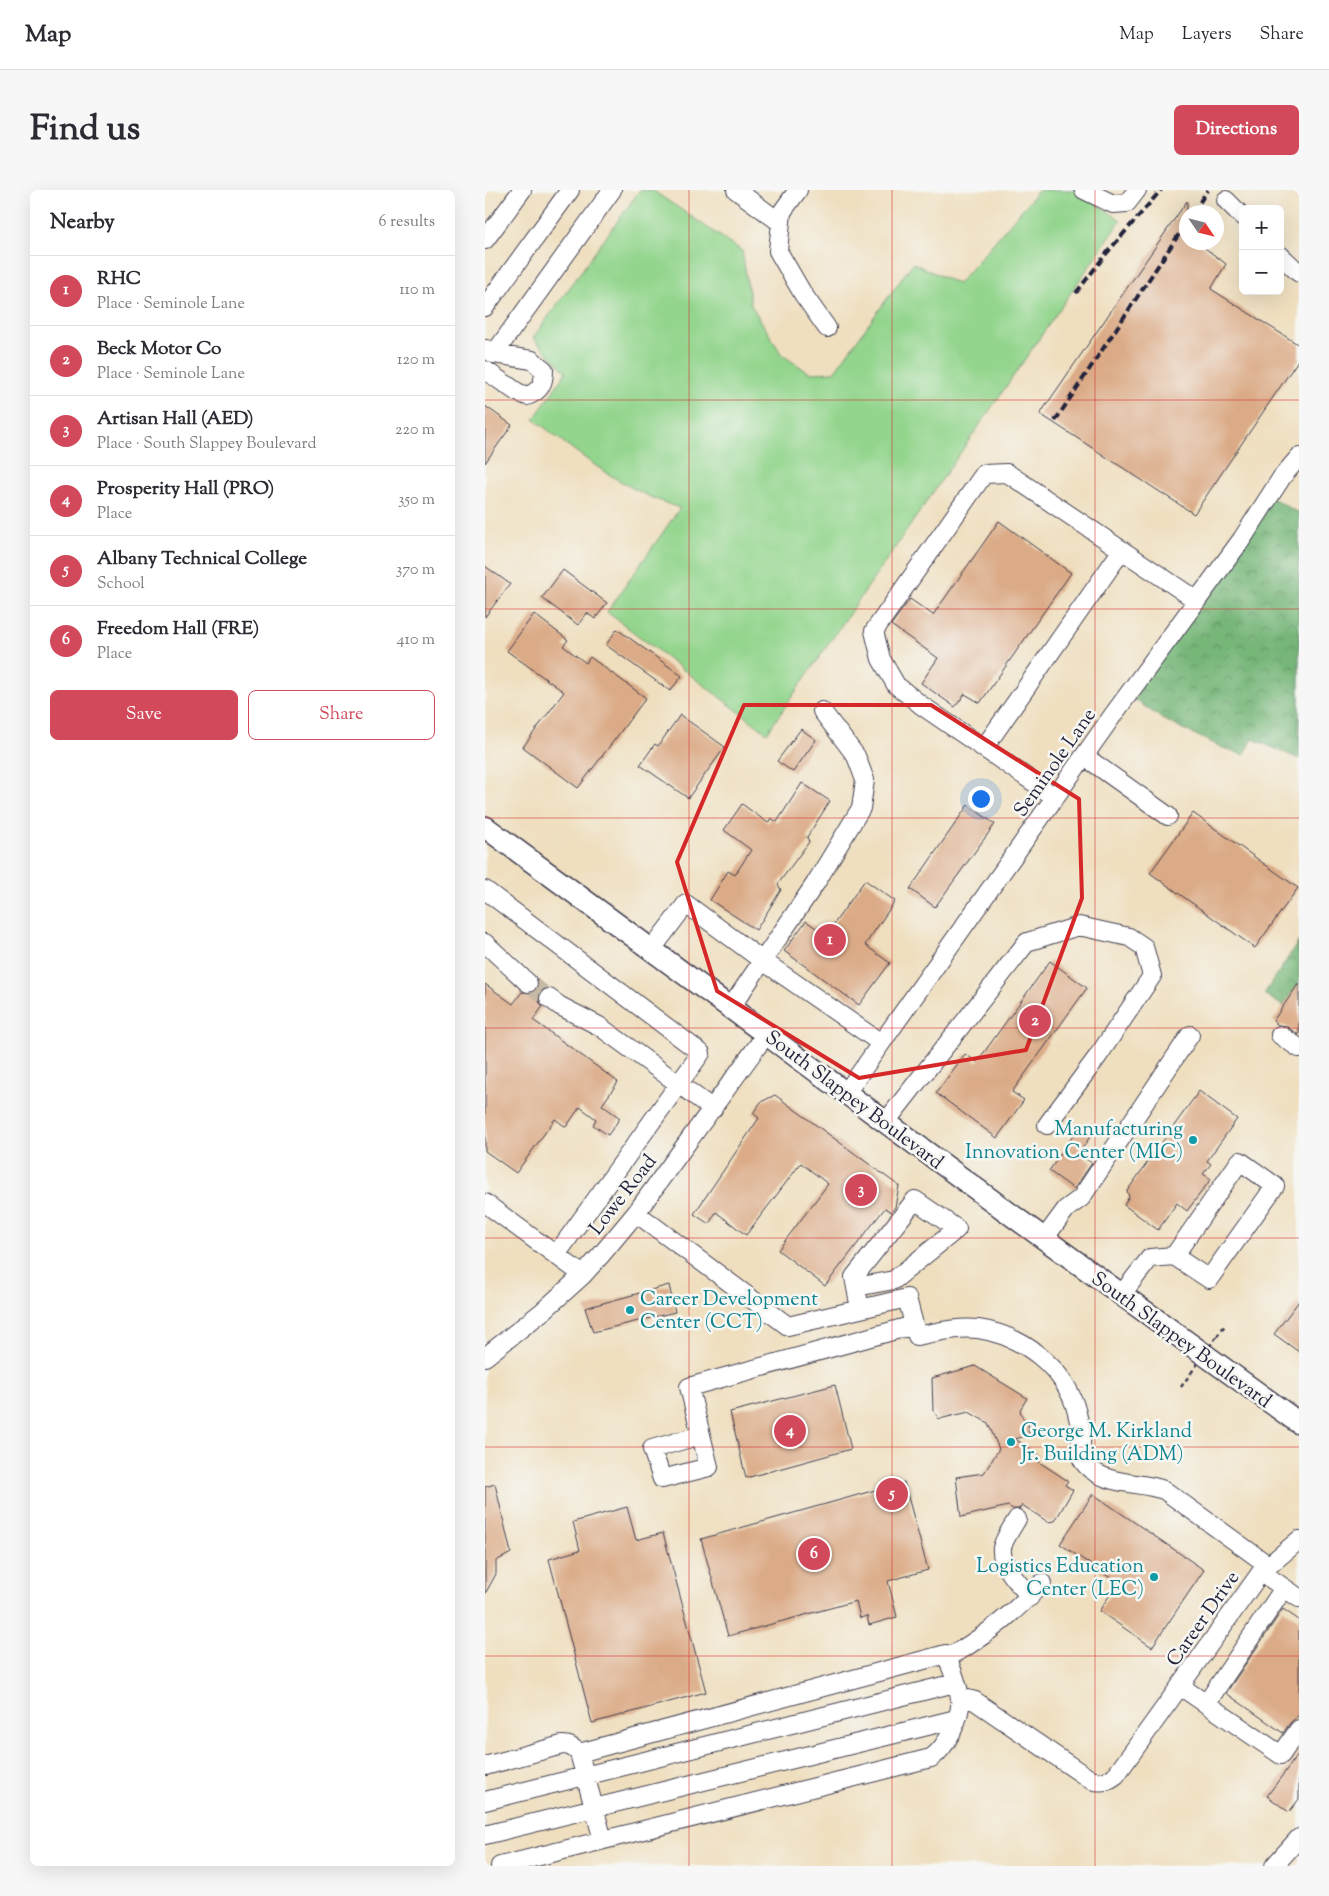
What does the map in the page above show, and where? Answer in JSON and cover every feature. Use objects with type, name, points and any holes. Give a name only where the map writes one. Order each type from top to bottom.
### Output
[{"type":"main road","name":"South Slappey Boulevard","points":[[486,830],[652,949],[767,1033],[885,1123],[1299,1423]]},
{"type":"street","points":[[485,240],[522,190]]},
{"type":"street","points":[[485,307],[570,190]]},
{"type":"street","points":[[485,370],[517,392],[527,396],[537,392],[544,380],[544,370],[532,360],[489,351],[612,190]]},
{"type":"street","points":[[736,190],[781,223]]},
{"type":"street","points":[[798,190],[782,212],[778,251],[803,294],[827,328]]},
{"type":"street","points":[[1084,190],[1113,204],[1127,203],[1137,190]]},
{"type":"street","points":[[1226,200],[1239,213]]},
{"type":"street","points":[[1284,259],[1299,273]]},
{"type":"street","name":"Seminole Lane","points":[[846,1093],[1084,756],[1242,539],[1282,477],[1299,458]]},
{"type":"street","points":[[1055,797],[921,705],[896,685],[881,659],[874,631],[984,474],[1007,473],[1196,600]]},
{"type":"street","points":[[984,748],[1122,550]]},
{"type":"street","points":[[731,1007],[815,884],[861,808],[865,780],[856,756],[822,711]]},
{"type":"street","points":[[1084,756],[1168,816]]},
{"type":"street","points":[[485,890],[701,1053],[556,1255]]},
{"type":"street","points":[[652,949],[685,904],[881,1043]]},
{"type":"street","points":[[885,1123],[1027,942],[1079,926],[1129,937],[1144,947],[1152,976],[1098,1056],[1047,1125]]},
{"type":"street","points":[[485,943],[528,983]]},
{"type":"street","points":[[549,998],[560,1006],[599,1026],[713,1109]]},
{"type":"street","name":"Lowe Road","points":[[485,1357],[543,1311],[583,1275],[619,1234],[713,1109],[767,1033]]},
{"type":"street","points":[[1044,1239],[1066,1209],[1081,1198],[1191,1035]]},
{"type":"street","points":[[1280,1035],[1299,1048]]},
{"type":"street","points":[[1121,1295],[1150,1258],[1174,1256],[1209,1278],[1275,1186],[1239,1161],[1174,1256]]},
{"type":"street","points":[[856,1287],[894,1280],[957,1229],[915,1200],[854,1278],[860,1309]]},
{"type":"street","points":[[485,1203],[583,1275]]},
{"type":"street","points":[[636,1212],[788,1326],[907,1298],[917,1336],[953,1329],[978,1329],[999,1335],[1036,1352],[1054,1370],[1068,1391],[1078,1417],[1081,1432],[1080,1453],[1085,1464],[1105,1478],[1150,1485],[1164,1490],[1265,1568]]},
{"type":"street","points":[[701,1435],[689,1386],[914,1325]]},
{"type":"street","points":[[1017,1519],[1005,1540],[1002,1554],[1012,1575],[1029,1597]]},
{"type":"street","name":"Career Drive","points":[[1299,1540],[1265,1568],[1180,1686],[1281,1755],[1299,1729]]},
{"type":"street","name":"Career Drive","points":[[1265,1568],[1293,1590]]},
{"type":"street","points":[[947,1658],[967,1647],[1029,1597],[1042,1583]]},
{"type":"street","points":[[1206,1704],[1293,1590]]},
{"type":"street","points":[[501,1866],[931,1758],[951,1734],[960,1706],[958,1690],[946,1654],[579,1753]]},
{"type":"street","points":[[485,1801],[958,1690],[1091,1780],[1108,1781],[1116,1775],[1180,1686]]},
{"type":"street","points":[[485,1835],[956,1719]]},
{"type":"street","points":[[485,1766],[562,1746],[568,1745],[573,1747],[579,1753],[603,1840]]},
{"type":"street","points":[[1274,1866],[1299,1838]]},
{"type":"path","points":[[1181,1387],[1226,1324]]},
{"type":"highlighted area","points":[[744,705],[931,705],[1079,799],[1082,898],[1026,1050],[859,1078],[717,991],[677,862]]},
{"type":"green space","points":[[640,190],[652,190],[742,251],[751,305],[782,355],[810,373],[834,372],[913,263],[958,284],[1039,190],[1075,190],[1121,220],[767,733],[607,612],[680,508],[659,501],[621,482],[567,445],[534,419],[566,372],[533,338]]},
{"type":"green space","points":[[1269,496],[1299,513],[1299,759],[1253,739],[1244,755],[1223,748],[1164,720],[1128,695]]},
{"type":"green space","points":[[1299,941],[1299,983],[1283,1006],[1264,994]]},
{"type":"building","points":[[1179,213],[1179,250],[1208,250],[1226,264],[1211,289],[1299,345],[1299,359],[1194,514],[1040,414]]},
{"type":"building","points":[[485,406],[512,425],[485,463]]},
{"type":"building","points":[[999,521],[1071,573],[980,703],[965,694],[955,707],[921,683],[938,658],[891,625],[910,599],[933,615]]},
{"type":"building","points":[[485,566],[510,584],[485,617]]},
{"type":"building","points":[[563,570],[607,603],[595,619],[587,613],[578,625],[542,598]]},
{"type":"building","points":[[534,614],[568,640],[563,646],[586,663],[590,657],[646,698],[578,788],[523,747],[564,692],[507,651]]},
{"type":"building","points":[[617,629],[682,676],[670,691],[606,645]]},
{"type":"building","points":[[680,715],[725,747],[688,798],[640,765],[655,744],[658,746]]},
{"type":"building","points":[[801,729],[816,740],[793,772],[777,761]]},
{"type":"building","points":[[802,783],[830,801],[807,837],[809,842],[778,884],[781,890],[756,930],[710,900],[728,871],[735,875],[751,850],[724,830],[742,804],[768,823],[771,818],[777,822]]},
{"type":"building","points":[[968,805],[995,824],[935,907],[910,889]]},
{"type":"building","points":[[1193,813],[1298,888],[1255,948],[1150,873]]},
{"type":"building","points":[[865,880],[895,901],[865,945],[890,963],[859,1005],[784,951],[806,921],[826,935]]},
{"type":"building","points":[[1050,961],[1087,988],[1012,1092],[1024,1100],[997,1138],[936,1093],[965,1054],[977,1062]]},
{"type":"building","points":[[538,982],[546,988],[540,992],[539,1002],[543,1006],[533,1020],[618,1082],[602,1105],[620,1118],[608,1135],[593,1125],[596,1119],[580,1107],[566,1127],[555,1119],[516,1173],[485,1151],[485,984],[513,1004],[522,992],[531,993],[535,991]]},
{"type":"building","points":[[1299,983],[1299,1035],[1286,1026],[1278,1025],[1273,1021]]},
{"type":"building","name":"Manufacturing Innovation Center (MIC)","points":[[1199,1091],[1237,1119],[1207,1161],[1211,1164],[1203,1174],[1211,1179],[1187,1211],[1177,1203],[1158,1230],[1124,1205],[1129,1197],[1127,1191]]},
{"type":"building","points":[[775,1095],[899,1186],[895,1207],[891,1212],[885,1208],[825,1286],[778,1250],[828,1184],[801,1163],[746,1235],[716,1212],[709,1224],[694,1214],[759,1118],[753,1113],[761,1102]]},
{"type":"building","points":[[1079,1127],[1091,1135],[1079,1154],[1092,1163],[1074,1189],[1049,1171]]},
{"type":"building","name":"Career Development Center (CCT)","points":[[669,1285],[675,1312],[593,1332],[585,1308]]},
{"type":"building","points":[[1299,1301],[1299,1352],[1274,1334]]},
{"type":"building","name":"George M. Kirkland Jr. Building (ADM)","points":[[975,1366],[1027,1398],[1020,1410],[1023,1419],[1028,1422],[1029,1435],[1015,1439],[1038,1454],[1036,1460],[1068,1481],[1065,1485],[1073,1490],[1055,1521],[1048,1522],[1022,1505],[1019,1509],[1013,1509],[1008,1506],[961,1517],[956,1477],[984,1473],[999,1449],[988,1423],[969,1412],[939,1419],[933,1410],[932,1378]]},
{"type":"building","points":[[835,1385],[851,1449],[746,1478],[730,1412]]},
{"type":"building","points":[[904,1482],[928,1570],[888,1581],[897,1617],[869,1625],[867,1616],[860,1618],[856,1601],[728,1636],[701,1539]]},
{"type":"building","points":[[495,1484],[511,1553],[496,1561],[496,1574],[485,1594],[485,1487]]},
{"type":"building","name":"Logistics Education Center (LEC)","points":[[1093,1494],[1204,1570],[1152,1647],[1099,1611],[1118,1583],[1060,1544]]},
{"type":"building","points":[[627,1507],[636,1540],[663,1533],[706,1692],[592,1723],[549,1559],[580,1550],[573,1522]]},
{"type":"building","points":[[1283,1609],[1299,1620],[1299,1715],[1283,1733],[1226,1693]]},
{"type":"building","points":[[1299,1753],[1299,1799],[1289,1812],[1267,1796]]},
{"type":"tunnel","points":[[528,983],[549,998]]},
{"type":"railway","points":[[1076,293],[1106,254],[1161,190]]},
{"type":"railway","points":[[1198,205],[1208,190]]},
{"type":"railway","points":[[1055,421],[1179,234]]},
{"type":"place","name":"RHC","points":[[830,940]]},
{"type":"place","name":"Beck Motor Co","points":[[1035,1021]]},
{"type":"place","name":"Manufacturing Innovation Center (MIC)","points":[[1193,1140]]},
{"type":"place","name":"Artisan Hall (AED)","points":[[861,1190]]},
{"type":"place","name":"Career Development Center (CCT)","points":[[630,1310]]},
{"type":"place","name":"Prosperity Hall (PRO)","points":[[790,1431]]},
{"type":"place","name":"George M. Kirkland Jr. Building (ADM)","points":[[1011,1442]]},
{"type":"place","name":"Albany Technical College","points":[[892,1494]]},
{"type":"place","name":"Freedom Hall (FRE)","points":[[814,1554]]},
{"type":"place","name":"Logistics Education Center (LEC)","points":[[1154,1577]]}]
